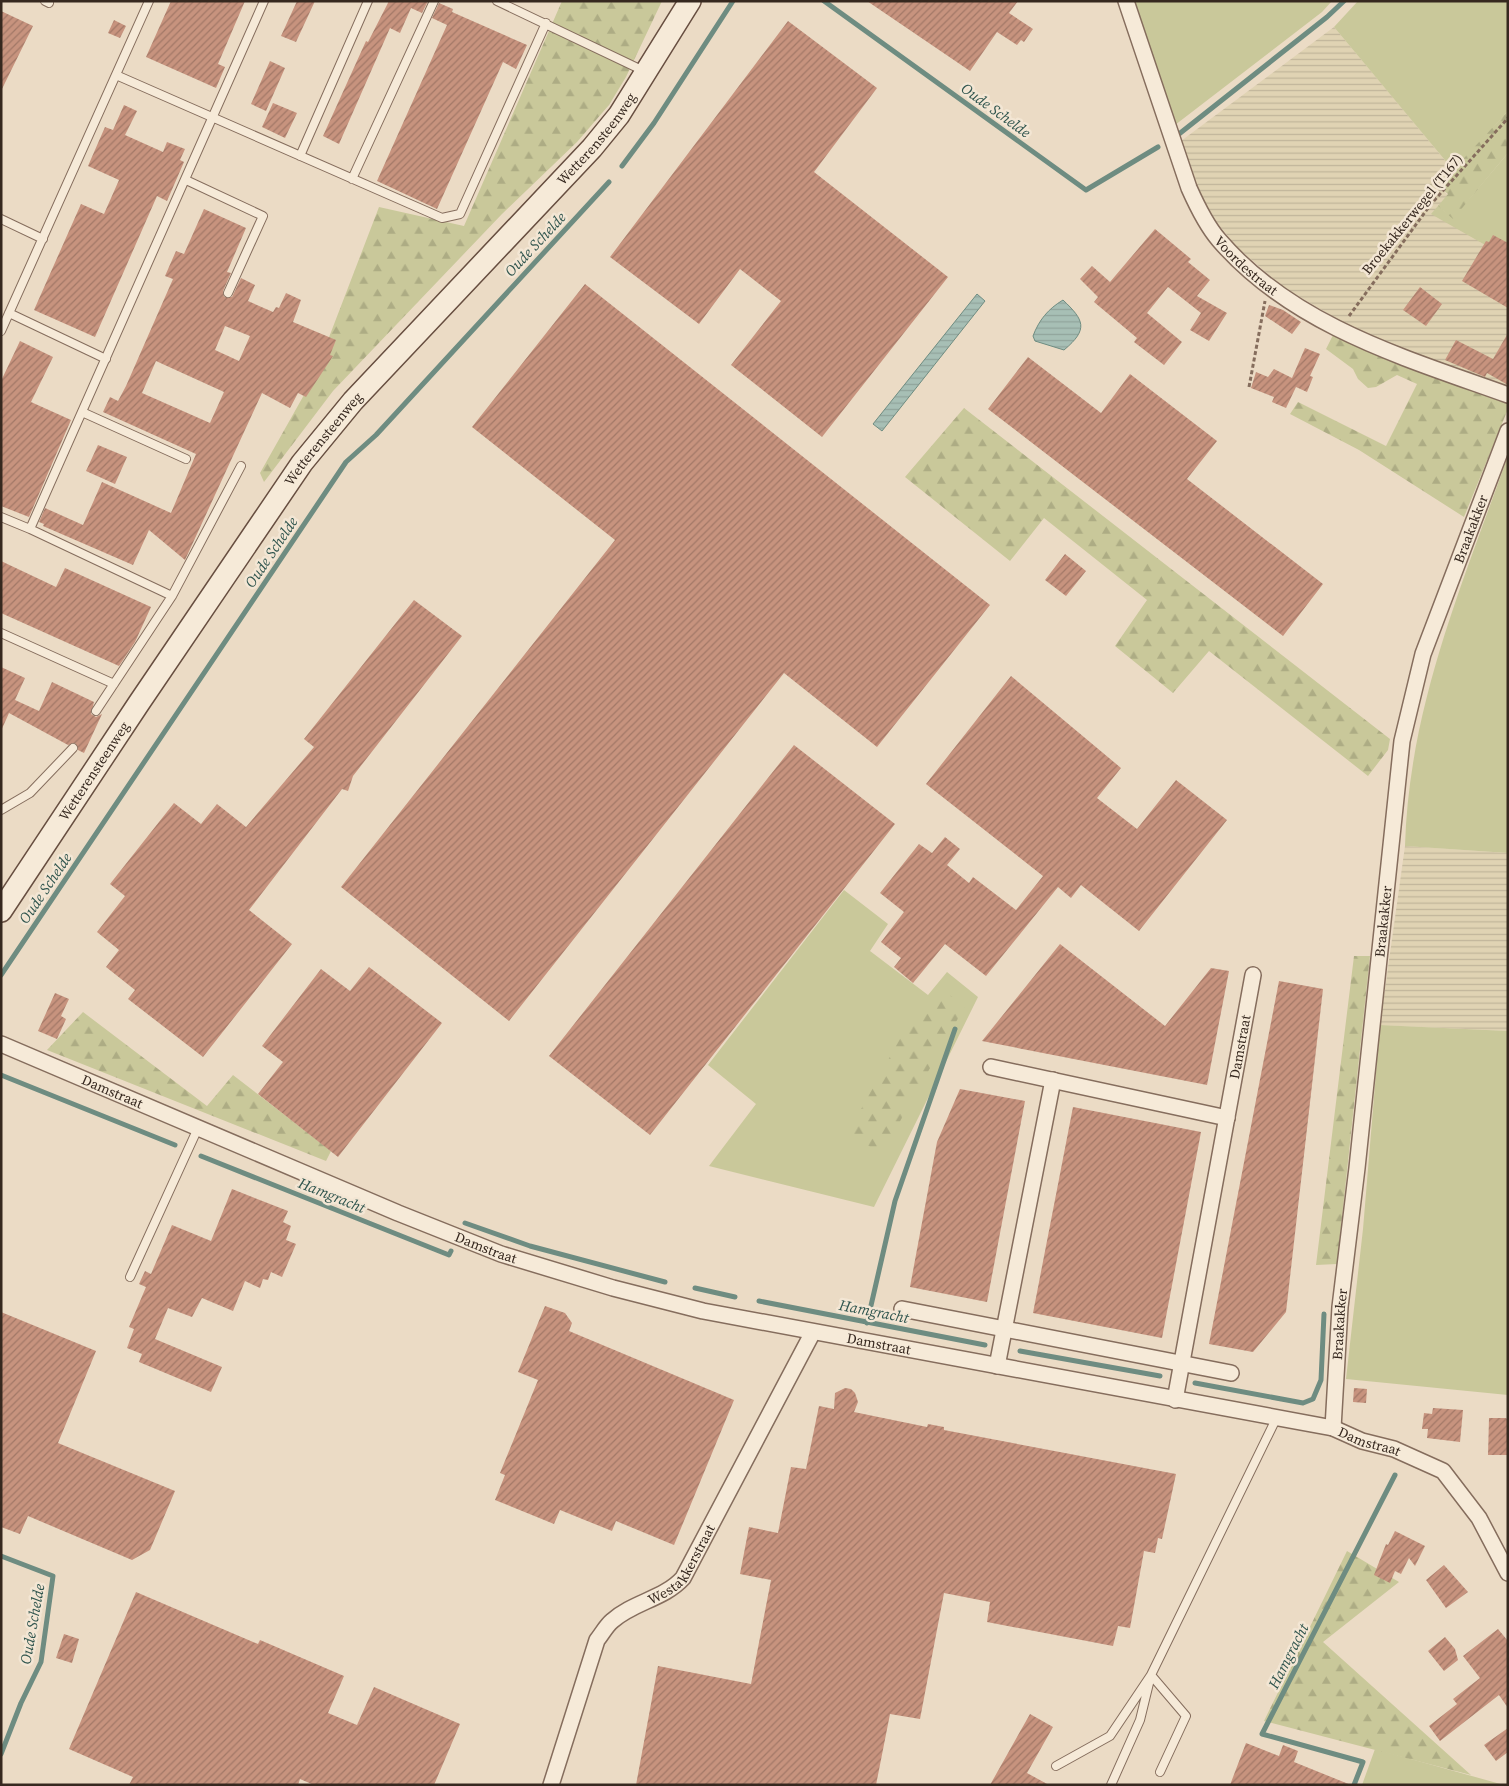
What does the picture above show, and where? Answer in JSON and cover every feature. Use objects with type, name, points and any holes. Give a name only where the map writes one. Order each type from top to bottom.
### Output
[{"type":"street","name":"Wetterensteenweg","points":[[1,911],[302,462],[353,401],[592,148],[619,115],[690,1]]},
{"type":"street","name":"Voordestraat","points":[[1126,1],[1188,188],[1202,216],[1219,240],[1268,286],[1299,308],[1384,351],[1508,396]]},
{"type":"street","name":"Braakakker","points":[[1333,1428],[1340,1307],[1357,1168],[1402,741],[1423,654],[1508,431]]},
{"type":"street","name":"Damstraat","points":[[1175,1400],[1253,975]]},
{"type":"street","name":"Damstraat","points":[[1,1044],[398,1214],[502,1254],[612,1288],[694,1309],[1276,1419],[1333,1428],[1362,1441],[1394,1448],[1443,1472],[1479,1518],[1508,1573]]},
{"type":"street","points":[[991,1066],[1227,1118]]},
{"type":"street","points":[[997,1366],[1053,1080]]},
{"type":"street","points":[[902,1309],[1232,1374]]},
{"type":"street","name":"Westakkerstraat","points":[[552,1785],[597,1640],[612,1621],[641,1603],[673,1589],[683,1578],[813,1332]]},
{"type":"lane","points":[[1,331],[149,1]]},
{"type":"lane","points":[[30,529],[214,118],[264,1]]},
{"type":"lane","points":[[300,156],[368,1]]},
{"type":"lane","points":[[352,179],[434,1]]},
{"type":"lane","points":[[497,1],[647,72]]},
{"type":"lane","points":[[116,75],[442,218],[460,214],[546,23]]},
{"type":"lane","points":[[186,180],[263,216],[228,293]]},
{"type":"lane","points":[[1,219],[43,239]]},
{"type":"lane","points":[[9,314],[106,359]]},
{"type":"lane","points":[[82,412],[186,459]]},
{"type":"lane","points":[[96,711],[172,596],[241,466]]},
{"type":"lane","points":[[1,517],[172,596]]},
{"type":"lane","points":[[1,633],[114,684]]},
{"type":"lane","points":[[1,810],[30,793],[73,748]]},
{"type":"lane","points":[[130,1276],[198,1128]]},
{"type":"lane","points":[[1056,1766],[1110,1736],[1151,1675],[1276,1419]]},
{"type":"lane","points":[[1151,1675],[1186,1716],[1160,1772]]},
{"type":"lane","points":[[1110,1785],[1140,1720],[1151,1675]]},
{"type":"path","name":"Broekakkerwegel (T167)","points":[[1340,329],[1378,274],[1431,204],[1508,118]]},
{"type":"path","points":[[1248,387],[1268,286]]},
{"type":"shaded area","points":[[1334,27],[1454,171],[1439,186],[1508,258],[1508,389],[1432,363],[1344,323],[1283,287],[1238,248],[1217,223],[1196,186],[1181,141]]},
{"type":"shaded area","points":[[977,294],[985,301],[882,431],[873,424]]},
{"type":"shaded area","points":[[1063,300],[1076,313],[1081,325],[1077,336],[1064,350],[1035,341],[1033,336],[1045,315]]},
{"type":"shaded area","points":[[1405,846],[1508,853],[1508,1031],[1380,1025]]},
{"type":"green space","points":[[562,1],[662,1],[626,77],[609,105],[577,142],[502,214],[333,391],[264,482],[260,473],[313,379],[379,207],[464,226]]},
{"type":"green space","points":[[1133,1],[1332,1],[1322,12],[1175,125]]},
{"type":"green space","points":[[1358,1],[1508,1],[1508,111],[1454,171],[1334,27]]},
{"type":"green space","points":[[1508,111],[1508,153],[1453,219],[1438,206],[1448,194],[1438,186]]},
{"type":"green space","points":[[1508,153],[1508,258],[1431,214],[1438,206],[1453,218]]},
{"type":"green space","points":[[1333,335],[1424,372],[1508,403],[1508,409],[1464,517],[1359,450],[1290,414],[1298,402],[1386,446],[1417,384],[1397,375],[1376,387],[1368,388],[1358,379],[1353,369],[1326,349]]},
{"type":"green space","points":[[964,408],[1390,739],[1388,750],[1368,776],[1209,651],[1173,693],[1115,646],[1147,600],[1044,518],[1010,561],[905,477]]},
{"type":"green space","points":[[1508,456],[1508,853],[1405,846],[1409,795],[1416,745],[1427,696],[1456,599]]},
{"type":"green space","points":[[844,890],[888,924],[870,951],[928,995],[947,972],[978,997],[874,1207],[709,1166],[756,1104],[708,1065]]},
{"type":"green space","points":[[1354,956],[1370,956],[1337,1264],[1316,1265]]},
{"type":"green space","points":[[943,990],[965,1006],[881,1155],[849,1131],[914,1013]]},
{"type":"green space","points":[[83,1012],[207,1106],[233,1075],[331,1151],[326,1161],[47,1050]]},
{"type":"green space","points":[[1380,1025],[1508,1031],[1508,1395],[1346,1379],[1363,1229]]},
{"type":"green space","points":[[1347,1551],[1399,1582],[1323,1642],[1471,1775],[1264,1721]]},
{"type":"green space","points":[[1375,1749],[1504,1785],[1362,1785]]},
{"type":"building","points":[[171,1],[245,1],[218,64],[225,67],[216,88],[146,57]]},
{"type":"building","points":[[297,1],[315,1],[296,42],[281,36]]},
{"type":"building","points":[[389,1],[428,1],[422,13],[411,8],[400,33],[390,28],[339,144],[323,136],[366,41],[368,42]]},
{"type":"building","points":[[867,1],[1018,1],[1009,13],[1033,29],[1024,42],[1021,40],[1017,45],[997,32],[970,71]]},
{"type":"building","points":[[439,3],[453,9],[452,12],[527,45],[516,69],[503,62],[437,209],[377,181],[447,25],[432,18]]},
{"type":"building","points":[[1,11],[33,26],[1,91]]},
{"type":"building","points":[[114,20],[126,26],[120,38],[108,33]]},
{"type":"building","points":[[788,21],[877,88],[814,172],[948,277],[822,437],[731,365],[781,301],[740,269],[699,324],[610,257]]},
{"type":"building","points":[[270,61],[285,68],[266,111],[251,104]]},
{"type":"building","points":[[273,103],[297,113],[285,138],[262,127]]},
{"type":"building","points":[[124,105],[137,111],[125,135],[163,152],[167,142],[185,149],[180,160],[184,162],[167,201],[157,196],[95,337],[34,310],[81,204],[104,214],[119,180],[88,166],[105,127],[113,130]]},
{"type":"building","points":[[204,209],[246,228],[227,272],[231,273],[223,291],[224,297],[232,297],[241,278],[255,285],[248,301],[273,312],[276,307],[279,308],[286,293],[301,300],[293,322],[336,340],[330,355],[333,356],[306,397],[298,393],[290,408],[262,393],[185,560],[149,530],[133,565],[43,526],[44,524],[39,522],[45,508],[83,525],[102,482],[171,513],[196,454],[103,412],[110,397],[118,401],[126,386],[173,279],[165,276],[176,251],[184,254]],"holes":[[[225,326],[250,336],[239,361],[215,350]],[[156,361],[224,392],[210,423],[142,393]]]},
{"type":"building","points":[[1155,229],[1191,259],[1188,262],[1210,280],[1197,296],[1227,313],[1209,341],[1190,330],[1201,313],[1168,287],[1147,313],[1182,342],[1164,365],[1134,342],[1137,338],[1094,302],[1098,297],[1080,279],[1092,266],[1110,282]]},
{"type":"building","points":[[1493,235],[1508,243],[1508,308],[1462,281],[1486,241],[1489,242]]},
{"type":"building","points":[[585,284],[990,605],[877,747],[784,673],[509,1021],[341,887],[615,540],[472,427]]},
{"type":"building","points":[[1420,287],[1442,304],[1426,326],[1403,310]]},
{"type":"building","points":[[1269,305],[1283,310],[1301,322],[1292,334],[1265,316]]},
{"type":"building","points":[[1508,333],[1508,385],[1487,373],[1485,377],[1445,360],[1456,340],[1493,359]]},
{"type":"building","points":[[20,341],[53,357],[31,402],[71,420],[29,517],[1,506],[1,381]]},
{"type":"building","points":[[1305,348],[1320,354],[1310,376],[1313,377],[1307,392],[1296,387],[1286,408],[1272,402],[1274,397],[1251,388],[1256,372],[1268,377],[1274,369],[1292,378]]},
{"type":"building","points":[[1028,357],[1101,413],[1130,374],[1217,441],[1187,479],[1323,584],[1283,636],[988,409]]},
{"type":"building","points":[[98,445],[127,457],[115,484],[86,471]]},
{"type":"building","points":[[1065,554],[1086,571],[1066,596],[1045,580]]},
{"type":"building","points":[[1,561],[56,587],[65,568],[151,607],[135,642],[119,666],[1,613]]},
{"type":"building","points":[[414,600],[462,636],[353,776],[348,791],[342,789],[249,910],[292,944],[203,1057],[128,999],[135,990],[106,967],[119,950],[97,932],[125,896],[110,884],[174,803],[201,824],[217,804],[246,827],[314,747],[304,739]]},
{"type":"building","points":[[1,667],[25,678],[15,700],[39,711],[52,682],[94,702],[91,714],[96,717],[102,714],[84,753],[78,750],[75,743],[68,745],[9,713],[1,731]]},
{"type":"building","points":[[1011,676],[1121,768],[1097,798],[1137,829],[1176,780],[1227,820],[1139,931],[1081,885],[1071,898],[1058,887],[986,976],[945,944],[913,983],[894,967],[901,958],[881,942],[904,912],[880,893],[919,844],[932,853],[945,837],[960,849],[947,865],[969,883],[973,877],[1016,910],[1043,876],[926,784]]},
{"type":"building","points":[[794,745],[895,824],[650,1135],[549,1056]]},
{"type":"building","points":[[1060,944],[1165,1026],[1211,968],[1229,971],[1207,1085],[982,1041]]},
{"type":"building","points":[[369,967],[442,1023],[338,1157],[258,1094],[283,1062],[262,1046],[321,969],[350,991]]},
{"type":"building","points":[[1279,981],[1323,989],[1286,1312],[1253,1352],[1209,1344]]},
{"type":"building","points":[[55,993],[69,999],[61,1016],[66,1019],[57,1039],[38,1031]]},
{"type":"building","points":[[960,1089],[1025,1101],[987,1302],[910,1287],[937,1142]]},
{"type":"building","points":[[1073,1107],[1201,1132],[1162,1338],[1033,1313]]},
{"type":"building","points":[[232,1189],[288,1211],[283,1222],[291,1226],[286,1240],[296,1244],[282,1277],[271,1272],[268,1280],[263,1279],[260,1288],[245,1281],[233,1311],[202,1298],[192,1317],[168,1308],[155,1339],[222,1367],[211,1392],[139,1362],[142,1354],[127,1348],[134,1329],[129,1327],[146,1287],[139,1284],[145,1271],[151,1274],[172,1225],[211,1241]]},
{"type":"building","points":[[545,1306],[565,1313],[572,1323],[569,1331],[734,1400],[674,1545],[616,1521],[612,1531],[560,1510],[554,1524],[495,1500],[505,1475],[500,1473],[538,1380],[518,1372]]},
{"type":"building","points":[[1,1312],[96,1351],[58,1443],[175,1491],[150,1550],[132,1560],[28,1516],[20,1534],[1,1527]]},
{"type":"building","points":[[845,1388],[851,1389],[855,1393],[858,1402],[854,1412],[927,1427],[928,1424],[944,1427],[944,1430],[1176,1474],[1162,1539],[1158,1538],[1155,1553],[1144,1551],[1130,1628],[1118,1626],[1113,1646],[987,1622],[990,1602],[944,1593],[920,1719],[890,1714],[876,1785],[636,1785],[658,1666],[751,1684],[771,1580],[740,1574],[749,1527],[778,1533],[791,1467],[806,1469],[819,1406],[834,1409],[835,1393]]},
{"type":"building","points":[[1354,1388],[1367,1389],[1366,1403],[1353,1402]]},
{"type":"building","points":[[1433,1408],[1463,1410],[1460,1442],[1427,1438],[1428,1429],[1422,1429],[1424,1413],[1432,1414]]},
{"type":"building","points":[[1489,1418],[1506,1418],[1508,1420],[1507,1455],[1488,1455]]},
{"type":"building","points":[[1395,1531],[1425,1546],[1415,1566],[1409,1558],[1401,1574],[1395,1571],[1390,1583],[1374,1575],[1386,1544],[1388,1545]]},
{"type":"building","points":[[1444,1565],[1468,1592],[1446,1608],[1426,1580]]},
{"type":"building","points":[[136,1592],[258,1644],[260,1640],[344,1676],[328,1713],[357,1725],[374,1687],[460,1724],[434,1785],[314,1785],[300,1779],[298,1785],[129,1785],[133,1777],[69,1749]]},
{"type":"building","points":[[1498,1629],[1508,1641],[1508,1708],[1499,1695],[1440,1741],[1429,1726],[1457,1704],[1453,1699],[1480,1678],[1463,1656]]},
{"type":"building","points":[[64,1634],[79,1639],[72,1663],[56,1658]]},
{"type":"building","points":[[1445,1637],[1455,1649],[1458,1660],[1444,1671],[1428,1651]]},
{"type":"building","points":[[1030,1714],[1053,1727],[1027,1773],[1049,1785],[990,1785]]},
{"type":"building","points":[[1508,1728],[1508,1752],[1496,1761],[1484,1745]]},
{"type":"building","points":[[1246,1743],[1279,1756],[1283,1745],[1298,1751],[1294,1762],[1351,1785],[1230,1785]]},
{"type":"waterway","name":"Oude Schelde","points":[[622,166],[654,123],[733,1]]},
{"type":"waterway","name":"Oude Schelde","points":[[824,1],[1086,190],[1158,147]]},
{"type":"waterway","name":"Oude Schelde","points":[[1179,134],[1327,17],[1344,1]]},
{"type":"waterway","name":"Oude Schelde","points":[[1,975],[346,462],[376,435],[609,182]]},
{"type":"waterway","points":[[867,1323],[895,1201],[955,1029]]},
{"type":"waterway","name":"Hamgracht","points":[[1,1075],[175,1145]]},
{"type":"waterway","name":"Hamgracht","points":[[201,1156],[449,1255],[451,1251]]},
{"type":"waterway","name":"Hamgracht","points":[[465,1223],[530,1246],[665,1282]]},
{"type":"waterway","name":"Hamgracht","points":[[695,1288],[735,1297]]},
{"type":"waterway","name":"Hamgracht","points":[[759,1301],[985,1345]]},
{"type":"waterway","name":"Hamgracht","points":[[1195,1383],[1303,1403],[1313,1399],[1321,1380],[1324,1314]]},
{"type":"waterway","name":"Hamgracht","points":[[1020,1351],[1160,1376]]},
{"type":"waterway","name":"Hamgracht","points":[[1354,1785],[1363,1762],[1262,1734],[1395,1475]]},
{"type":"waterway","name":"Oude Schelde","points":[[1,1556],[53,1576],[41,1662],[21,1703],[1,1754]]}]
